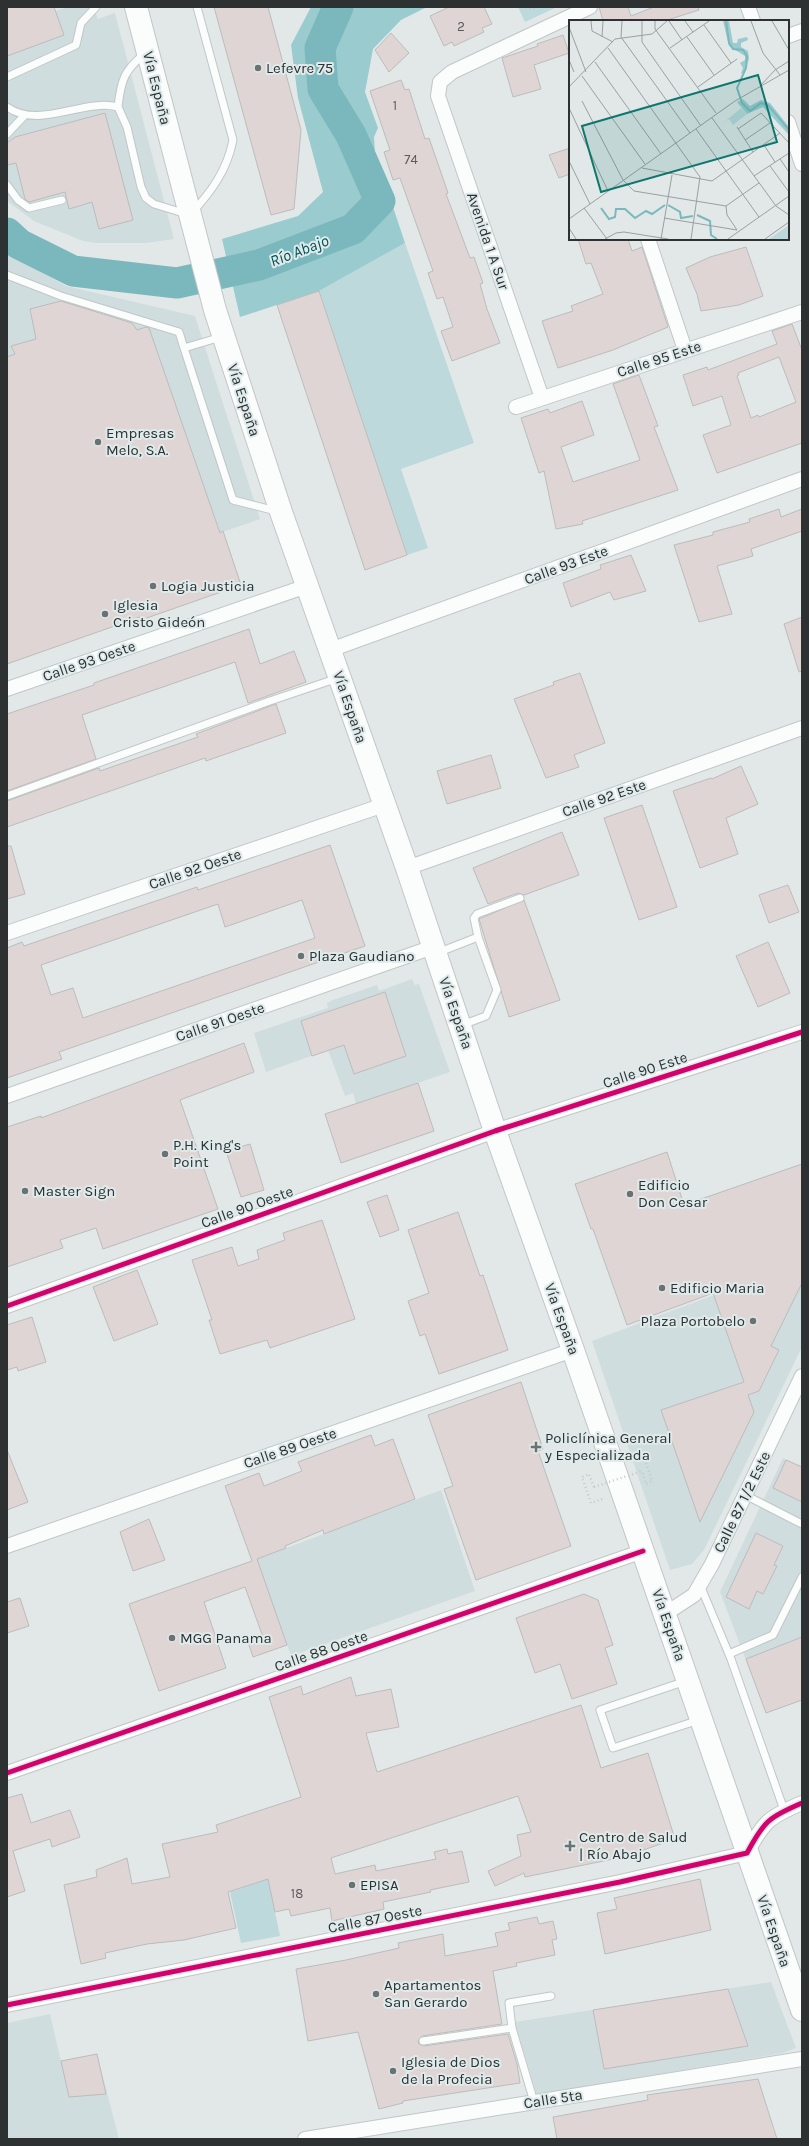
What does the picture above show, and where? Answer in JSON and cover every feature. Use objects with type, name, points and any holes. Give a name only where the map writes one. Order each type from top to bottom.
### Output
[{"type":"main road","name":"Vía España","points":[[136,7],[215,310],[281,512],[407,868],[495,1131],[573,1350],[802,2010]]},
{"type":"street","points":[[574,18],[590,7]]},
{"type":"street","points":[[748,7],[753,20]]},
{"type":"street","name":"Avenida 1 A Sur","points":[[542,398],[438,96],[440,82],[452,72],[569,20]]},
{"type":"street","points":[[789,36],[802,30]]},
{"type":"street","points":[[789,125],[801,160]]},
{"type":"street","points":[[648,240],[686,350]]},
{"type":"street","name":"Calle 95 Este","points":[[516,407],[802,312]]},
{"type":"street","name":"Calle 93 Este","points":[[330,650],[802,479]]},
{"type":"street","name":"Calle 93 Oeste","points":[[7,689],[307,586]]},
{"type":"street","name":"Calle 92 Este","points":[[407,868],[802,728]]},
{"type":"street","name":"Calle 92 Oeste","points":[[7,933],[384,805]]},
{"type":"street","name":"Calle 91 Oeste","points":[[7,1096],[435,950]]},
{"type":"street","name":"Calle 90 Este","points":[[495,1131],[802,1032]]},
{"type":"street","name":"Calle 90 Oeste","points":[[7,1306],[495,1131]]},
{"type":"street","name":"Calle 89 Oeste","points":[[7,1546],[573,1350]]},
{"type":"street","name":"Calle 87 1/2 Este","points":[[665,1614],[694,1595],[712,1564],[802,1376]]},
{"type":"street","name":"Calle 88 Oeste","points":[[7,1773],[643,1551]]},
{"type":"street","points":[[747,1853],[766,1821],[784,1810],[802,1803]]},
{"type":"street","name":"Calle 87 Oeste","points":[[7,2005],[612,1884],[747,1853]]},
{"type":"street","name":"Calle 5ta","points":[[305,2139],[802,2059]]},
{"type":"lane","points":[[148,51],[129,67],[120,87],[118,106],[127,127],[141,187],[146,198],[154,204],[190,218],[209,194],[229,159],[233,140],[197,7]]},
{"type":"lane","points":[[7,77],[76,45],[81,23],[95,8]]},
{"type":"lane","points":[[7,107],[24,116],[45,115],[108,104],[118,106]]},
{"type":"lane","points":[[7,134],[24,116]]},
{"type":"lane","points":[[7,185],[18,200],[29,208],[62,200]]},
{"type":"lane","points":[[7,275],[61,296],[179,332],[233,500],[281,512]]},
{"type":"lane","points":[[184,348],[223,336]]},
{"type":"lane","points":[[7,796],[267,702],[340,678]]},
{"type":"lane","points":[[461,1026],[486,1016],[497,990],[478,937],[474,918],[477,914],[520,898]]},
{"type":"lane","points":[[435,950],[478,937]]},
{"type":"lane","points":[[745,1495],[802,1524]]},
{"type":"lane","points":[[729,1654],[773,1635],[802,1577]]},
{"type":"lane","points":[[700,1584],[729,1654],[784,1810]]},
{"type":"lane","points":[[688,1680],[600,1710],[613,1748],[701,1719]]},
{"type":"lane","points":[[534,2102],[512,2028],[509,2003],[551,1996]]},
{"type":"lane","points":[[423,2041],[512,2028]]},
{"type":"path","points":[[526,7],[533,9],[538,7]]},
{"type":"path","points":[[591,1503],[582,1477],[589,1474],[594,1487],[642,1470],[646,1484],[652,1482],[644,1457]]},
{"type":"shaded area","points":[[67,7],[93,7],[98,19],[115,13],[174,239],[147,243],[96,243],[83,241],[34,221],[7,201],[7,29]]},
{"type":"shaded area","points":[[311,7],[427,7],[401,20],[373,49],[365,92],[378,128],[374,137],[375,153],[405,243],[319,291],[240,317],[222,239],[298,216],[323,192],[298,98],[291,45]]},
{"type":"shaded area","points":[[518,7],[557,7],[525,22]]},
{"type":"shaded area","points":[[405,243],[474,443],[401,469],[428,548],[407,555],[319,291]]},
{"type":"shaded area","name":"Empresas Melo, S.A.","points":[[7,253],[66,286],[195,316],[260,519],[75,583],[7,544]]},
{"type":"shaded area","points":[[412,979],[415,985],[419,984],[450,1072],[356,1104],[353,1093],[345,1096],[328,1050],[266,1072],[254,1033],[328,1008],[327,1003],[333,1000],[377,985],[379,991]]},
{"type":"shaded area","points":[[802,1164],[802,1347],[704,1550],[692,1564],[670,1570],[592,1341],[714,1295],[683,1205]]},
{"type":"shaded area","points":[[783,1458],[802,1467],[802,1700],[766,1713],[720,1592]]},
{"type":"shaded area","points":[[441,1490],[475,1591],[291,1656],[257,1559]]},
{"type":"shaded area","points":[[268,1879],[280,1936],[241,1943],[230,1892]]},
{"type":"shaded area","points":[[771,1982],[796,2048],[783,2053],[537,2095],[515,2022]]},
{"type":"shaded area","points":[[50,2014],[61,2061],[97,2054],[119,2139],[7,2139],[7,2023]]},
{"type":"building","points":[[7,7],[54,7],[64,35],[7,56]]},
{"type":"building","name":"Lefevre 75","points":[[214,7],[268,7],[301,130],[294,209],[271,215]]},
{"type":"building","points":[[449,7],[484,7],[492,24],[482,28],[484,32],[454,46],[452,42],[444,46],[430,16]]},
{"type":"building","points":[[599,7],[628,7],[631,16],[654,7],[698,7],[699,10],[667,20],[603,20]]},
{"type":"building","points":[[391,33],[409,53],[389,72],[375,50]]},
{"type":"building","points":[[563,35],[569,53],[534,65],[541,89],[513,97],[502,58],[538,46],[537,44]]},
{"type":"building","points":[[401,80],[405,90],[409,89],[425,139],[429,138],[448,193],[446,194],[470,258],[474,257],[483,283],[480,284],[487,309],[500,343],[452,361],[441,331],[453,327],[443,297],[437,299],[428,273],[433,271],[400,178],[393,180],[384,152],[390,150],[370,91]]},
{"type":"building","points":[[105,113],[133,220],[99,229],[92,202],[69,209],[65,192],[29,202],[25,199],[16,163],[7,165],[7,143],[15,137]]},
{"type":"building","points":[[569,148],[569,174],[559,178],[549,155]]},
{"type":"building","points":[[578,240],[628,240],[632,251],[642,247],[668,327],[613,350],[558,368],[542,321],[573,311],[571,306],[603,294],[591,263],[586,264]]},
{"type":"building","points":[[746,247],[763,296],[739,305],[701,311],[697,294],[686,268],[710,257]]},
{"type":"building","points":[[319,291],[407,555],[365,570],[277,305]]},
{"type":"building","name":"Empresas Melo, S.A.","points":[[61,301],[132,323],[137,330],[146,327],[149,328],[220,533],[223,531],[241,585],[141,620],[140,617],[7,664],[7,357],[15,354],[11,346],[36,339],[30,309]]},
{"type":"building","points":[[792,324],[802,350],[802,443],[717,473],[703,435],[731,425],[722,396],[693,406],[683,375],[707,367],[708,370],[777,344],[772,331]],"holes":[[[779,357],[796,402],[759,417],[758,415],[751,418],[737,376],[739,375],[738,373]]]},
{"type":"building","points":[[639,375],[658,426],[654,427],[678,490],[582,521],[583,524],[556,529],[544,471],[539,473],[521,418],[548,409],[550,413],[582,401],[594,435],[561,447],[573,482],[640,460],[613,384]]},
{"type":"building","points":[[779,509],[781,517],[802,509],[802,531],[751,549],[753,556],[717,566],[732,614],[699,622],[674,545],[713,535],[713,532],[750,522],[749,519]]},
{"type":"building","points":[[631,555],[646,591],[614,600],[610,592],[571,607],[563,583],[601,569],[600,565]]},
{"type":"building","points":[[802,617],[802,671],[799,672],[784,624]]},
{"type":"building","points":[[249,629],[260,664],[294,651],[306,682],[248,703],[235,662],[82,715],[96,759],[7,791],[7,714],[94,685],[94,683]]},
{"type":"building","points":[[580,673],[605,743],[574,755],[579,767],[546,778],[514,699],[554,685],[553,682]]},
{"type":"building","points":[[276,704],[286,733],[206,761],[205,758],[7,827],[7,801],[99,768],[100,771],[198,737],[196,734]]},
{"type":"building","points":[[491,755],[501,788],[447,804],[437,771]]},
{"type":"building","points":[[741,766],[758,804],[726,818],[738,854],[700,868],[673,791],[711,778],[712,779]]},
{"type":"building","points":[[642,805],[677,907],[639,920],[604,818]]},
{"type":"building","points":[[562,832],[579,875],[524,895],[518,893],[488,904],[473,868]]},
{"type":"building","name":"Plaza Gaudiano","points":[[330,845],[365,946],[59,1052],[62,1059],[7,1078],[7,948],[22,942],[24,946],[197,887],[198,890]],"holes":[[[302,900],[315,938],[83,1018],[73,988],[51,995],[41,965],[218,904],[225,927]]]},
{"type":"building","points":[[7,846],[11,846],[25,894],[7,899]]},
{"type":"building","points":[[788,885],[799,912],[769,923],[759,895]]},
{"type":"building","points":[[524,900],[560,1000],[509,1017],[479,919]]},
{"type":"building","points":[[768,942],[790,993],[758,1007],[736,956]]},
{"type":"building","points":[[385,992],[406,1056],[354,1074],[344,1045],[312,1056],[301,1021]]},
{"type":"building","points":[[244,1043],[254,1072],[180,1100],[218,1209],[103,1249],[96,1228],[60,1240],[63,1248],[7,1267],[7,1127],[41,1116],[41,1118]]},
{"type":"building","points":[[418,1083],[434,1131],[341,1163],[325,1114]]},
{"type":"building","points":[[250,1144],[264,1190],[241,1197],[226,1151]]},
{"type":"building","name":"Plaza Portobelo","points":[[667,1152],[684,1205],[802,1164],[802,1283],[771,1346],[779,1350],[759,1391],[748,1395],[754,1412],[700,1522],[661,1410],[744,1382],[713,1293],[627,1325],[593,1229],[591,1229],[575,1184]]},
{"type":"building","points":[[387,1195],[399,1230],[380,1237],[367,1202]]},
{"type":"building","points":[[458,1212],[480,1276],[483,1275],[508,1350],[439,1374],[425,1334],[420,1336],[408,1301],[429,1293],[408,1230]]},
{"type":"building","points":[[322,1220],[355,1319],[270,1348],[267,1340],[220,1354],[209,1320],[212,1320],[192,1260],[232,1247],[238,1266],[259,1259],[257,1250],[285,1240],[283,1233]]},
{"type":"building","points":[[137,1270],[158,1324],[114,1341],[93,1287]]},
{"type":"building","points":[[32,1317],[46,1362],[18,1371],[17,1367],[7,1370],[7,1325]]},
{"type":"building","points":[[521,1382],[543,1449],[538,1451],[571,1546],[476,1580],[444,1489],[453,1486],[428,1415]]},
{"type":"building","points":[[371,1435],[375,1446],[393,1439],[415,1499],[324,1534],[323,1530],[285,1546],[286,1548],[257,1559],[287,1645],[253,1657],[248,1642],[263,1637],[245,1587],[204,1602],[226,1668],[159,1691],[129,1604],[252,1561],[225,1486],[259,1473],[264,1486],[302,1471],[298,1462]]},
{"type":"building","points":[[7,1450],[28,1502],[7,1510]]},
{"type":"building","points":[[786,1460],[802,1467],[802,1502],[773,1488]]},
{"type":"building","points":[[149,1519],[165,1560],[133,1571],[120,1532]]},
{"type":"building","points":[[756,1533],[783,1546],[774,1565],[777,1566],[763,1594],[757,1591],[749,1609],[726,1597]]},
{"type":"building","points":[[584,1594],[598,1600],[613,1645],[605,1648],[617,1684],[572,1699],[560,1664],[535,1673],[516,1618]]},
{"type":"building","points":[[20,1598],[29,1626],[7,1633],[7,1602]]},
{"type":"building","points":[[802,1637],[802,1700],[766,1713],[746,1659]]},
{"type":"building","points":[[351,1677],[356,1696],[391,1689],[399,1727],[366,1733],[377,1772],[581,1705],[601,1768],[648,1753],[675,1839],[623,1857],[525,1877],[524,1873],[495,1886],[488,1871],[521,1856],[517,1835],[531,1832],[518,1796],[331,1858],[335,1874],[375,1865],[376,1871],[436,1859],[434,1852],[447,1849],[448,1854],[462,1851],[469,1882],[383,1902],[384,1909],[332,1921],[330,1908],[291,1916],[289,1909],[275,1912],[268,1879],[228,1892],[236,1928],[184,1940],[147,1944],[105,1953],[106,1958],[81,1964],[64,1885],[97,1877],[96,1870],[127,1858],[132,1884],[170,1877],[162,1844],[218,1832],[216,1825],[301,1797],[269,1697],[301,1686],[303,1695]]},
{"type":"building","points":[[22,1794],[31,1823],[70,1810],[80,1837],[52,1847],[50,1839],[13,1851],[25,1891],[7,1897],[7,1798]]},
{"type":"building","points":[[700,1879],[711,1930],[605,1954],[597,1913],[617,1909],[614,1898]]},
{"type":"building","points":[[537,1917],[539,1924],[553,1921],[557,1939],[552,1940],[555,1955],[516,1963],[517,1966],[493,1971],[502,2024],[422,2036],[418,2041],[419,2044],[424,2046],[508,2034],[517,2064],[520,2083],[403,2101],[403,2103],[379,2109],[358,2032],[308,2041],[296,1969],[399,1948],[398,1943],[443,1934],[445,1956],[498,1946],[495,1933],[510,1930],[508,1923]]},
{"type":"building","points":[[728,1989],[748,2046],[604,2069],[593,2010]]},
{"type":"building","points":[[97,2054],[106,2094],[69,2097],[61,2061]]},
{"type":"building","points":[[758,2079],[777,2139],[557,2139],[553,2117],[648,2100],[647,2095]]},
{"type":"waterway","name":"Río Abajo","points":[[7,233],[19,244],[73,271],[177,283],[259,265],[353,229],[380,201],[351,135],[323,89],[320,48],[338,7]]},
{"type":"cycle path","points":[[7,1306],[495,1131],[802,1032]]},
{"type":"cycle path","points":[[7,1773],[643,1551]]},
{"type":"cycle path","points":[[7,2005],[620,1882],[747,1853],[758,1834],[768,1821],[782,1812],[802,1803]]},
{"type":"place","name":"Lefevre 75","points":[[258,68]]},
{"type":"place","name":"Empresas Melo, S.A.","points":[[98,442]]},
{"type":"place","name":"Logia Justicia","points":[[153,586]]},
{"type":"place","name":"Iglesia Cristo Gideón","points":[[105,614]]},
{"type":"place","name":"Plaza Gaudiano","points":[[301,956]]},
{"type":"place","name":"P.H. King's Point","points":[[165,1154]]},
{"type":"place","name":"Master Sign","points":[[25,1191]]},
{"type":"place","name":"Edificio Don Cesar","points":[[630,1194]]},
{"type":"place","name":"Edificio Maria","points":[[662,1288]]},
{"type":"place","name":"Plaza Portobelo","points":[[753,1321]]},
{"type":"place","name":"Policlínica General y Especializada","points":[[536,1447]]},
{"type":"place","name":"MGG Panama","points":[[172,1638]]},
{"type":"place","name":"Centro de Salud | Río Abajo","points":[[570,1846]]},
{"type":"place","name":"EPISA","points":[[352,1885]]},
{"type":"place","name":"Apartamentos San Gerardo","points":[[376,1994]]},
{"type":"place","name":"Iglesia de Dios de la Profecia","points":[[393,2071]]}]
